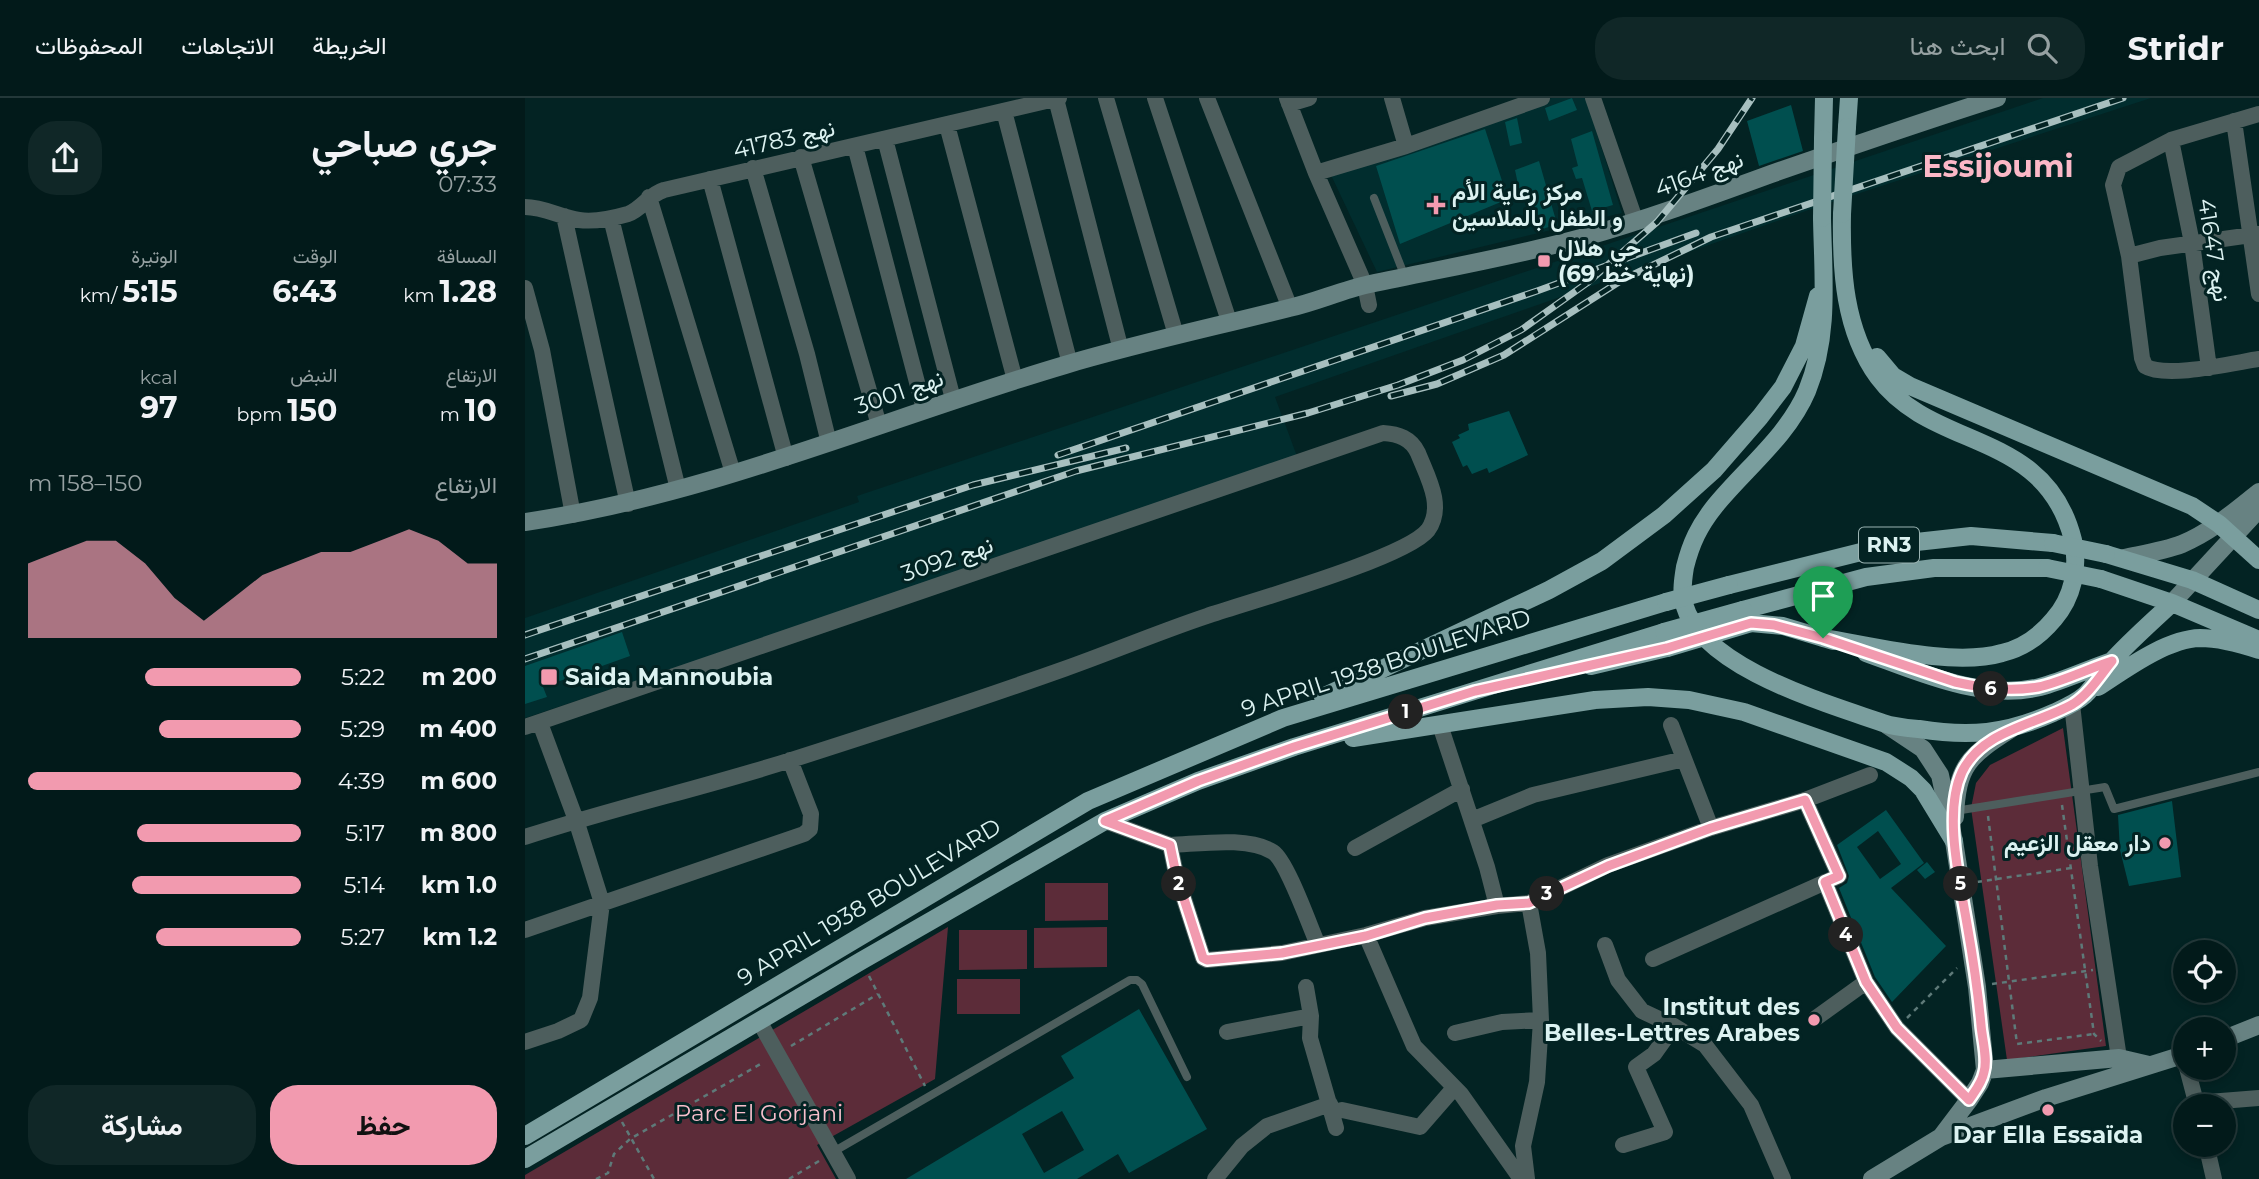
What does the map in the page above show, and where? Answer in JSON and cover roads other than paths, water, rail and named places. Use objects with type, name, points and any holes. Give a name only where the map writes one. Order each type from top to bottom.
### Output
[{"type":"main road","points":[[1824,98],[1822,337],[1807,391],[1801,402],[1775,439],[1702,523],[1693,539],[1682,581],[1684,603],[1699,630],[1740,666],[1825,702],[1887,724],[1947,734],[1975,735],[2011,729],[2079,699],[2150,655],[2182,642],[2198,638],[2217,639],[2259,650]]},
{"type":"main road","points":[[1823,638],[1943,656],[1983,657],[2002,654],[2024,645],[2047,628],[2066,603],[2076,572],[2070,530],[2058,502],[2046,485],[2029,468],[2011,456],[1925,416],[1890,393],[1866,359],[1845,294],[1842,258],[1849,98]]},
{"type":"main road","points":[[1283,718],[1560,584],[1602,561],[1664,514],[1714,470],[1761,417],[1783,387],[1804,346],[1823,275]]},
{"type":"main road","points":[[1853,323],[1887,371],[1901,381],[2192,506],[2219,524],[2259,560]]},
{"type":"main road","name":"9 APRIL 1938 BOULEVARD","points":[[525,1136],[1088,801],[1283,718],[1666,602],[1902,543],[1971,536],[2053,543],[2124,558],[2192,580],[2259,610]]},
{"type":"main road","name":"9 APRIL 1938 BOULEVARD","points":[[525,1159],[1105,821],[1198,781],[1294,747],[1475,691],[1666,640],[1865,577],[1934,568],[2047,568],[2101,579],[2172,603],[2259,640]]},
{"type":"main road","points":[[2079,699],[2112,661],[2172,603]]},
{"type":"main road","points":[[1747,616],[1823,638],[1943,679],[1983,688],[2010,690],[2041,687],[2112,661]]},
{"type":"main road","points":[[1294,747],[1595,700],[1648,697],[1689,700],[1718,705],[1886,762],[1911,778],[1923,790],[1954,841]]},
{"type":"street","points":[[1057,98],[1121,350]]},
{"type":"street","name":"نهج 41783","points":[[525,207],[581,220],[611,218],[631,213],[649,197],[664,190],[1057,98]]},
{"type":"street","points":[[1106,98],[1176,335]]},
{"type":"street","points":[[1155,98],[1229,321]]},
{"type":"street","points":[[1207,98],[1290,308]]},
{"type":"street","points":[[1309,98],[1288,101],[1315,173],[1365,285],[1369,305]]},
{"type":"street","points":[[1392,98],[1406,145]]},
{"type":"street","points":[[1315,173],[1542,98]]},
{"type":"street","points":[[1593,98],[1636,222]]},
{"type":"street","name":"نهج 4164","points":[[1290,308],[1365,285],[1576,239],[1636,222],[1870,139],[1958,104],[1997,98]]},
{"type":"street","points":[[1004,111],[1070,363]]},
{"type":"street","points":[[2259,114],[2171,140],[2127,162],[2116,172],[2113,185],[2129,256],[2145,366],[2157,372],[2209,368],[2259,359]]},
{"type":"street","points":[[2234,121],[2255,235],[2259,295]]},
{"type":"street","points":[[947,125],[1015,380]]},
{"type":"street","points":[[885,139],[953,399]]},
{"type":"street","name":"نهج 41647","points":[[2171,140],[2192,243],[2209,368]]},
{"type":"street","points":[[855,146],[924,409]]},
{"type":"street","points":[[801,157],[879,425]]},
{"type":"street","points":[[753,168],[807,354],[829,443]]},
{"type":"street","points":[[709,179],[786,458]]},
{"type":"street","points":[[649,197],[733,473]]},
{"type":"street","points":[[564,216],[628,504]]},
{"type":"street","points":[[611,218],[678,489]]},
{"type":"street","points":[[2129,256],[2160,247],[2255,235]]},
{"type":"street","points":[[525,288],[542,350],[573,515]]},
{"type":"street","name":"نهج 3001","points":[[525,522],[628,504],[786,458],[953,399],[1070,363],[1229,321],[1290,308]]},
{"type":"street","name":"نهج 3092","points":[[533,725],[1383,433],[1396,434],[1415,446],[1435,502],[1435,517],[1420,538],[1404,547],[1064,669],[790,760]]},
{"type":"street","points":[[2124,558],[2179,545],[2219,524],[2259,492]]},
{"type":"street","points":[[2172,603],[2259,509]]},
{"type":"street","points":[[2079,699],[2081,790],[2119,1058]]},
{"type":"street","points":[[1887,724],[1915,741],[1929,754],[1940,775],[1954,841],[1977,987],[1985,1070],[1969,1100],[1941,1137]]},
{"type":"street","points":[[525,1042],[581,1020],[590,998],[602,903],[576,820],[533,725]]},
{"type":"street","points":[[1440,725],[1497,905]]},
{"type":"street","points":[[1671,725],[1711,828]]},
{"type":"street","points":[[1954,841],[1960,776],[1971,758],[1982,747],[2011,729]]},
{"type":"street","points":[[1472,820],[1533,795],[1684,759]]},
{"type":"street","points":[[525,837],[790,760],[811,814],[810,829],[804,834],[525,930]]},
{"type":"street","points":[[1170,845],[1176,874],[1203,958],[1207,960],[1282,953],[1366,936],[1425,918],[1497,905],[1529,903],[1608,866],[1711,828],[1805,800],[1870,775]]},
{"type":"street","points":[[1355,848],[1462,789]]},
{"type":"street","points":[[1653,959],[1839,876],[1805,800]]},
{"type":"street","points":[[1105,821],[1170,845],[1241,843],[1255,844],[1272,851],[1284,866],[1318,945]]},
{"type":"street","points":[[1825,882],[1866,982],[1897,1028],[1969,1100]]},
{"type":"street","points":[[1527,1179],[1523,1146],[1537,1082],[1541,1020],[1538,953],[1529,903]]},
{"type":"street","points":[[1366,936],[1414,1046],[1454,1087],[1479,1118],[1521,1179]]},
{"type":"street","points":[[1605,945],[1618,980],[1642,1011],[1705,1045],[1751,1105],[1783,1179]]},
{"type":"street","points":[[1816,1018],[1866,982]]},
{"type":"street","points":[[1306,987],[1311,1016],[1310,1038],[1333,1115]]},
{"type":"street","points":[[1227,1032],[1311,1016]]},
{"type":"street","points":[[1455,1032],[1502,1022],[1541,1020]]},
{"type":"street","points":[[759,1021],[848,1179]]},
{"type":"street","points":[[2236,1034],[2259,1025]]},
{"type":"street","points":[[1623,1145],[1665,1132],[1636,1067],[1654,1054],[1674,1026]]},
{"type":"street","points":[[1985,1070],[2119,1058],[2149,1065]]},
{"type":"street","points":[[1879,1177],[1941,1137],[2046,1098],[2149,1065],[2173,1062]]},
{"type":"street","points":[[1215,1179],[1242,1146],[1267,1126],[1333,1115],[1342,1110],[1420,1127],[1454,1087]]},
{"type":"street","points":[[2236,1101],[2259,1098]]},
{"type":"street","points":[[2209,1157],[2214,1179]]},
{"type":"lane","points":[[1374,198],[1405,277]]},
{"type":"lane","points":[[1955,811],[2105,787],[2114,809],[2259,772]]},
{"type":"lane","points":[[832,1152],[1130,980],[1137,980],[1142,984],[1187,1077]]},
{"type":"railway","points":[[525,659],[1076,471],[1308,413],[1398,385],[1463,360],[1521,330],[1587,283],[1657,222],[1718,149],[1752,98]]},
{"type":"railway","points":[[1391,396],[1437,384],[1504,355],[1622,280],[1711,237],[2123,98]]},
{"type":"railway","points":[[1058,455],[1537,291],[1696,233]]},
{"type":"railway","points":[[525,635],[973,485],[1126,448]]},
{"type":"place","name":"مركز رعاية الأم و الطفل بالملاسين","points":[[1436,205]]},
{"type":"place","name":"حي هلال (نهاية خط 69)","points":[[1544,261]]},
{"type":"place","name":"Saida Mannoubia","points":[[549,677]]},
{"type":"place","name":"دار معقل الزعيم","points":[[2165,843]]},
{"type":"place","name":"Institut des Belles-Lettres Arabes","points":[[1814,1020]]},
{"type":"place","name":"Dar Ella Essaïda","points":[[2048,1110]]},
{"type":"district","name":"Essijoumi","points":[[1998,167]]},
{"type":"park label","name":"Parc El Gorjani","points":[[759,1113]]}]
